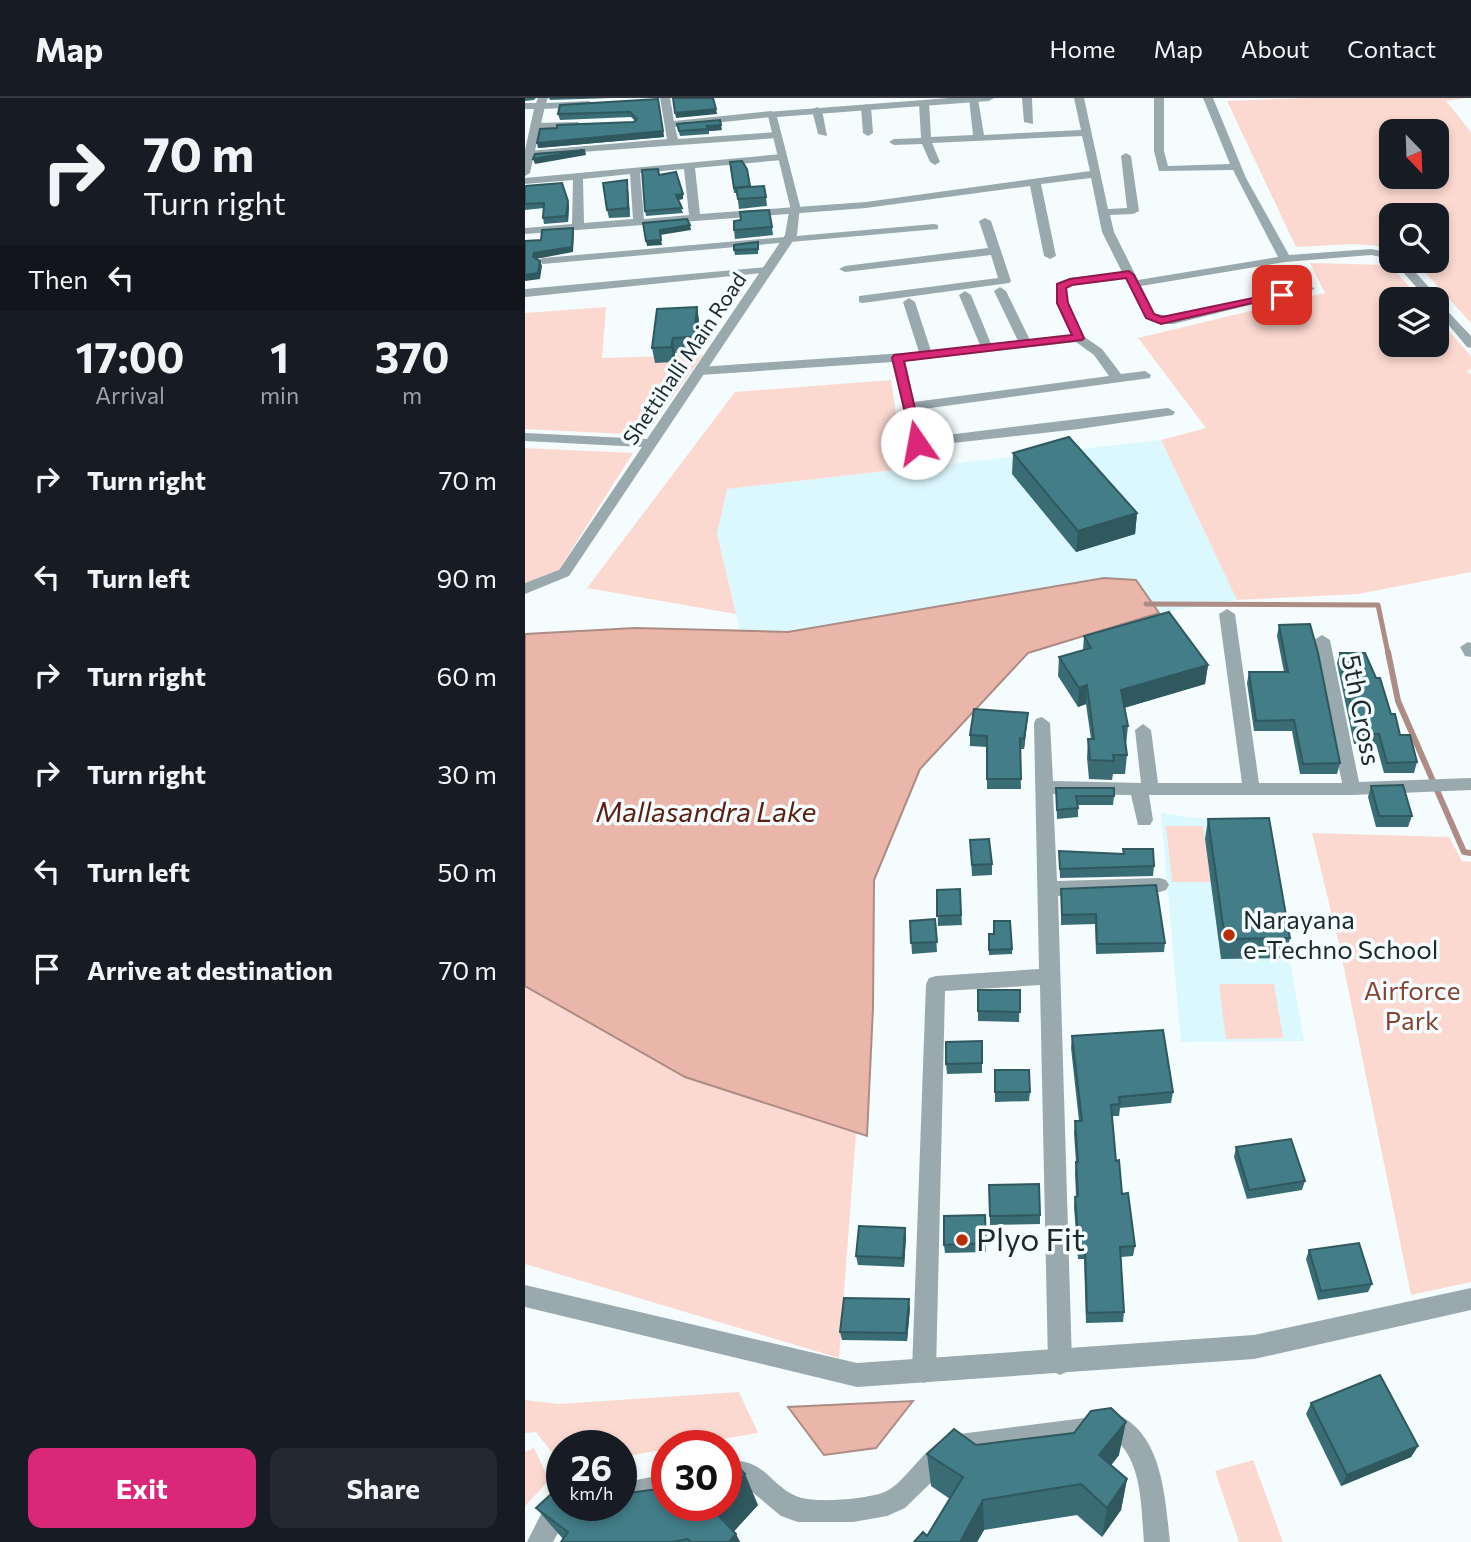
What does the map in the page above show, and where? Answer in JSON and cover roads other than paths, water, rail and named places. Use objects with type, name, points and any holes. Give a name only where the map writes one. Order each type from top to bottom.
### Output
[{"type":"street","points":[[652,100],[680,98]]},
{"type":"street","points":[[671,124],[774,111],[989,98]]},
{"type":"street","points":[[1027,98],[1029,122]]},
{"type":"street","points":[[1079,98],[1108,232],[1150,316],[1161,320],[1309,289]]},
{"type":"street","points":[[1159,98],[1159,151],[1163,169],[1236,167]]},
{"type":"street","points":[[1208,98],[1236,167],[1285,259]]},
{"type":"street","points":[[665,99],[673,142]]},
{"type":"street","points":[[977,99],[979,138]]},
{"type":"street","points":[[928,101],[926,140],[935,162]]},
{"type":"street","points":[[525,106],[542,102],[601,103]]},
{"type":"street","points":[[525,173],[532,129],[542,102]]},
{"type":"street","points":[[866,107],[868,133]]},
{"type":"street","points":[[817,110],[824,134]]},
{"type":"street","name":"Shettihalli Main Road","points":[[525,589],[564,573],[789,239],[795,212],[774,111]]},
{"type":"street","points":[[532,129],[590,124]]},
{"type":"street","points":[[894,142],[1085,133]]},
{"type":"street","points":[[528,157],[673,142],[777,135]]},
{"type":"street","points":[[1104,212],[1133,211],[1126,156]]},
{"type":"street","points":[[525,181],[782,157]]},
{"type":"street","points":[[689,166],[695,218]]},
{"type":"street","points":[[635,172],[639,223]]},
{"type":"street","points":[[525,231],[866,205],[1094,174]]},
{"type":"street","points":[[577,177],[578,228]]},
{"type":"street","points":[[1035,183],[1050,256]]},
{"type":"street","points":[[863,299],[1005,281],[985,221]]},
{"type":"street","points":[[543,261],[935,227]]},
{"type":"street","points":[[845,269],[995,251]]},
{"type":"street","points":[[1118,379],[1098,352],[1078,338],[1062,303],[1061,286],[1070,282],[1131,279],[1285,259],[1379,254]]},
{"type":"street","points":[[525,293],[768,270]]},
{"type":"street","points":[[1410,273],[1422,287]]},
{"type":"street","points":[[1000,291],[1025,343]]},
{"type":"street","points":[[965,295],[987,348]]},
{"type":"street","points":[[909,302],[926,354]]},
{"type":"street","points":[[1449,318],[1471,344]]},
{"type":"street","points":[[700,371],[898,358],[1078,338]]},
{"type":"street","points":[[898,358],[917,443],[1168,412]]},
{"type":"street","points":[[909,407],[1145,375]]},
{"type":"street","points":[[525,436],[651,443]]},
{"type":"street","points":[[1227,614],[1251,789]]},
{"type":"street","name":"5th Cross","points":[[1322,640],[1352,789]]},
{"type":"street","points":[[1042,723],[1060,1363]]},
{"type":"street","points":[[1143,730],[1144,820]]},
{"type":"street","points":[[1044,787],[1352,789],[1471,785]]},
{"type":"street","points":[[1048,889],[1160,886]]},
{"type":"street","points":[[924,1371],[936,984],[1049,976]]},
{"type":"street","points":[[525,1296],[857,1375],[1060,1363],[1254,1347],[1471,1299]]},
{"type":"street","points":[[742,1472],[755,1477],[790,1507],[803,1512],[876,1507],[899,1498],[934,1457],[951,1447],[1116,1426],[1127,1431],[1138,1446],[1157,1542]]},
{"type":"street","points":[[540,1542],[551,1521]]},
{"type":"water","name":"Mallasandra Lake","points":[[1104,578],[1136,580],[1159,613],[1028,653],[920,769],[874,880],[873,1008],[867,1136],[685,1077],[525,986],[525,634],[635,628],[788,632]]},
{"type":"water","points":[[913,1401],[876,1448],[824,1455],[788,1407]]},
{"type":"waterway","points":[[1146,604],[1378,605],[1388,653]]},
{"type":"waterway","points":[[1388,652],[1398,701],[1464,852],[1471,853]]},
{"type":"place","name":"Narayana e-Techno School","points":[[1229,935]]},
{"type":"place","name":"Plyo Fit","points":[[962,1240]]},
{"type":"park label","name":"Airforce Park","points":[[1412,1006]]}]
